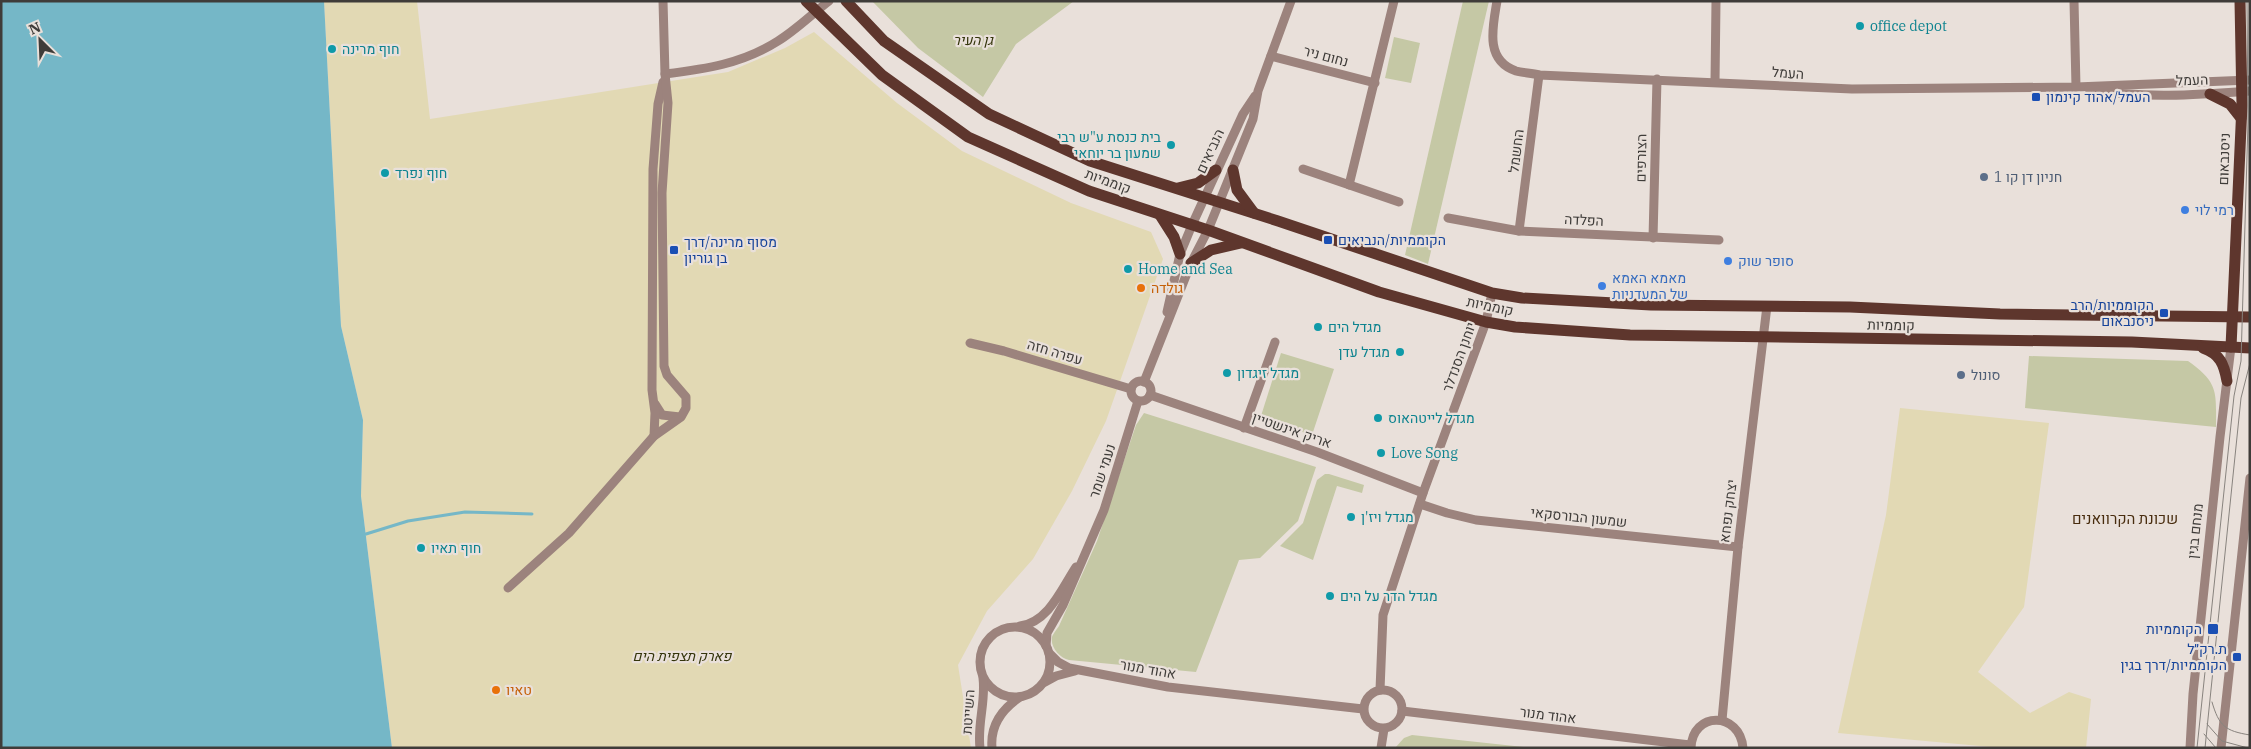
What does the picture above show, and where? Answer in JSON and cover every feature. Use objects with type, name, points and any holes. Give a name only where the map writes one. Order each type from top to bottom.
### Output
[{"type":"main road","name":"קוממיות","points":[[806,1],[882,75],[968,137],[1088,191],[1208,230],[1379,292],[1486,322],[1515,327],[1630,335],[2132,342],[2250,348]]},
{"type":"main road","name":"קוממיות","points":[[846,1],[884,41],[989,114],[1090,161],[1492,293],[1522,298],[1611,304],[1850,307],[2000,314],[2250,317]]},
{"type":"main road","name":"ניסנבאום","points":[[2234,317],[2241,118],[2246,86],[2240,1]]},
{"type":"main road","points":[[2210,94],[2230,104],[2241,118]]},
{"type":"main road","points":[[1176,188],[1198,183],[1216,170]]},
{"type":"main road","points":[[1233,170],[1237,190],[1256,214]]},
{"type":"main road","points":[[1160,215],[1174,237],[1180,254]]},
{"type":"main road","points":[[1191,263],[1211,250],[1243,243]]},
{"type":"main road","name":"מנחם בגין","points":[[2232,347],[2234,317]]},
{"type":"main road","points":[[2194,345],[2219,356],[2225,368],[2227,381]]},
{"type":"street","points":[[508,588],[569,533],[654,436],[680,417],[686,408],[686,397],[667,375],[664,356],[662,193],[668,103],[665,74],[663,1]]},
{"type":"street","points":[[665,74],[713,68],[746,58],[778,41],[830,1]]},
{"type":"street","name":"הנביאים","points":[[1219,202],[1253,120],[1258,91],[1291,1]]},
{"type":"street","points":[[1349,185],[1394,1]]},
{"type":"street","name":"העמל","points":[[1498,1],[1491,38],[1501,62],[1515,70],[1540,74],[1852,89],[2246,86]]},
{"type":"street","points":[[1715,82],[1716,1]]},
{"type":"street","points":[[2074,1],[2076,87]]},
{"type":"street","name":"נחום ניר","points":[[1271,56],[1375,82]]},
{"type":"street","points":[[654,436],[653,169],[658,104],[665,74]]},
{"type":"street","name":"החשמל","points":[[1519,231],[1540,74]]},
{"type":"street","name":"הצורפים","points":[[1653,238],[1657,79]]},
{"type":"street","name":"העמל","points":[[2076,87],[2109,93],[2149,95],[2210,94],[2246,86]]},
{"type":"street","name":"הנביאים","points":[[1192,225],[1243,114],[1258,91]]},
{"type":"street","points":[[1302,169],[1399,202]]},
{"type":"street","points":[[1144,382],[1191,263],[1208,230],[1219,202]]},
{"type":"street","name":"הפלדה","points":[[1448,218],[1519,231],[1719,240]]},
{"type":"street","points":[[1160,339],[1180,254],[1192,225]]},
{"type":"street","name":"יוחנן הסנדלר","points":[[1380,690],[1383,614],[1423,493],[1486,322],[1492,293]]},
{"type":"street","name":"יצחק נפחא","points":[[1722,720],[1738,547],[1767,306]]},
{"type":"street","points":[[1244,428],[1275,342]]},
{"type":"street","name":"עפרה חזה","points":[[970,343],[1004,351],[1131,390]]},
{"type":"street","name":"מנחם בגין","points":[[2190,748],[2193,694],[2232,347]]},
{"type":"street","points":[[1138,382],[1144,382],[1151,388],[1150,395],[1145,401],[1138,401],[1132,397],[1131,390],[1138,382]]},
{"type":"street","name":"אריק אינשטיין","points":[[1150,395],[1317,452],[1423,493]]},
{"type":"street","name":"נעמי שמר","points":[[1048,649],[1046,632],[1063,605],[1089,548],[1113,486],[1138,401]]},
{"type":"street","points":[[654,402],[662,414],[680,417]]},
{"type":"street","points":[[2221,748],[2250,478]]},
{"type":"street","name":"שמעון הבורסקאי","points":[[1420,504],[1447,514],[1476,520],[1738,547]]},
{"type":"street","name":"נעמי שמר","points":[[1016,626],[1032,623],[1043,615],[1089,548]]},
{"type":"street","points":[[1016,626],[1034,632],[1048,649],[1050,664],[1048,674],[1036,691],[1021,696],[1006,696],[997,692],[983,678],[979,660],[981,650],[995,632],[1016,626]]},
{"type":"street","name":"אהוד מנור","points":[[1048,649],[1058,662],[1078,670],[1168,686],[1363,709]]},
{"type":"street","name":"אהוד מנור","points":[[1043,683],[1056,676],[1078,670]]},
{"type":"street","name":"השייטת","points":[[980,748],[980,723],[985,697],[983,678]]},
{"type":"street","points":[[1380,690],[1394,693],[1402,704],[1402,711],[1396,723],[1384,729],[1371,725],[1366,720],[1363,709],[1368,696],[1380,690]]},
{"type":"street","name":"השייטת","points":[[992,748],[991,734],[997,719],[1008,706],[1021,696]]},
{"type":"street","name":"אהוד מנור","points":[[1402,711],[1690,747]]},
{"type":"street","points":[[1690,747],[1692,736],[1704,723],[1722,720],[1732,725],[1738,731],[1742,739],[1743,748]]},
{"type":"street","points":[[1381,748],[1384,729]]},
{"type":"green space","name":"גן העיר","points":[[872,1],[1074,1],[1016,44],[983,97],[918,48]]},
{"type":"green space","points":[[1463,1],[1489,1],[1428,264],[1405,255]]},
{"type":"green space","points":[[1394,37],[1420,43],[1411,83],[1385,78]]},
{"type":"green space","points":[[1281,353],[1334,369],[1312,435],[1260,419]]},
{"type":"green space","points":[[2029,356],[2188,361],[2205,376],[2214,389],[2216,427],[2025,408]]},
{"type":"green space","points":[[1144,413],[1316,467],[1298,521],[1260,558],[1239,560],[1196,672],[1069,660],[1056,652],[1052,641],[1097,541],[1136,425]]},
{"type":"green space","points":[[1325,474],[1364,485],[1362,493],[1337,486],[1313,560],[1280,546],[1303,523],[1317,480]]},
{"type":"green space","points":[[1412,735],[1534,748],[1395,748],[1404,738]]},
{"type":"sand","points":[[324,1],[417,1],[430,119],[728,72],[785,48],[814,32],[897,103],[962,151],[1071,203],[1151,232],[1163,259],[1106,421],[1072,491],[1033,559],[987,611],[958,665],[971,748],[392,748],[361,496],[363,420],[341,326]]},
{"type":"sand","points":[[1900,408],[2049,423],[2024,607],[1978,672],[2030,713],[2069,692],[2091,699],[2086,748],[2002,748],[1838,733],[1886,515]]},
{"type":"water","points":[[1,1],[324,1],[341,326],[363,420],[361,496],[392,748],[1,748]]},
{"type":"waterway","points":[[366,534],[408,521],[465,512],[532,514]]},
{"type":"tram line","points":[[2197,748],[2234,396],[2241,361],[2248,122],[2247,1]]},
{"type":"tram line","points":[[2205,748],[2241,398],[2250,363]]},
{"type":"tram line","points":[[2212,702],[2217,717],[2224,726],[2234,732],[2250,735]]},
{"type":"tram line","points":[[2207,724],[2222,741],[2248,748]]},
{"type":"tram line","points":[[2204,734],[2216,748]]},
{"type":"place","name":"office depot","points":[[1860,26]]},
{"type":"place","name":"חוף מרינה","points":[[332,49]]},
{"type":"place","name":"העמל/אהוד קינמון","points":[[2036,97]]},
{"type":"place","name":"בית כנסת ע\"ש רבי שמעון בר יוחאי","points":[[1171,145]]},
{"type":"place","name":"חוף נפרד","points":[[385,173]]},
{"type":"place","name":"חניון דן קו 1","points":[[1984,177]]},
{"type":"place","name":"רמי לוי","points":[[2185,210]]},
{"type":"place","name":"הקוממיות/הנביאים","points":[[1328,240]]},
{"type":"place","name":"מסוף מרינה/דרך בן גוריון","points":[[674,250]]},
{"type":"place","name":"סופר שוק","points":[[1728,261]]},
{"type":"place","name":"Home and Sea","points":[[1128,269]]},
{"type":"place","name":"מאמא האמא של המעדניות","points":[[1602,286]]},
{"type":"place","name":"גולדה","points":[[1141,288]]},
{"type":"place","name":"הקוממיות/הרב ניסנבאום","points":[[2164,313]]},
{"type":"place","name":"מגדל הים","points":[[1318,327]]},
{"type":"place","name":"מגדל עדן","points":[[1400,352]]},
{"type":"place","name":"מגדל זיגדון","points":[[1227,373]]},
{"type":"place","name":"סונול","points":[[1961,375]]},
{"type":"place","name":"מגדל לייטהאוס","points":[[1378,418]]},
{"type":"place","name":"Love Song","points":[[1381,453]]},
{"type":"place","name":"מגדל ויז'ן","points":[[1351,517]]},
{"type":"place","name":"חוף תאיו","points":[[421,548]]},
{"type":"place","name":"מגדל הדר על הים","points":[[1330,596]]},
{"type":"place","name":"הקוממיות","points":[[2213,629]]},
{"type":"place","name":"ת.רק״ל הקוממיות/דרך בגין","points":[[2237,657]]},
{"type":"place","name":"טאיו","points":[[496,690]]},
{"type":"district","name":"שכונת הקרוואנים","points":[[2125,518]]},
{"type":"park label","name":"פארק תצפית הים","points":[[682,656]]}]
